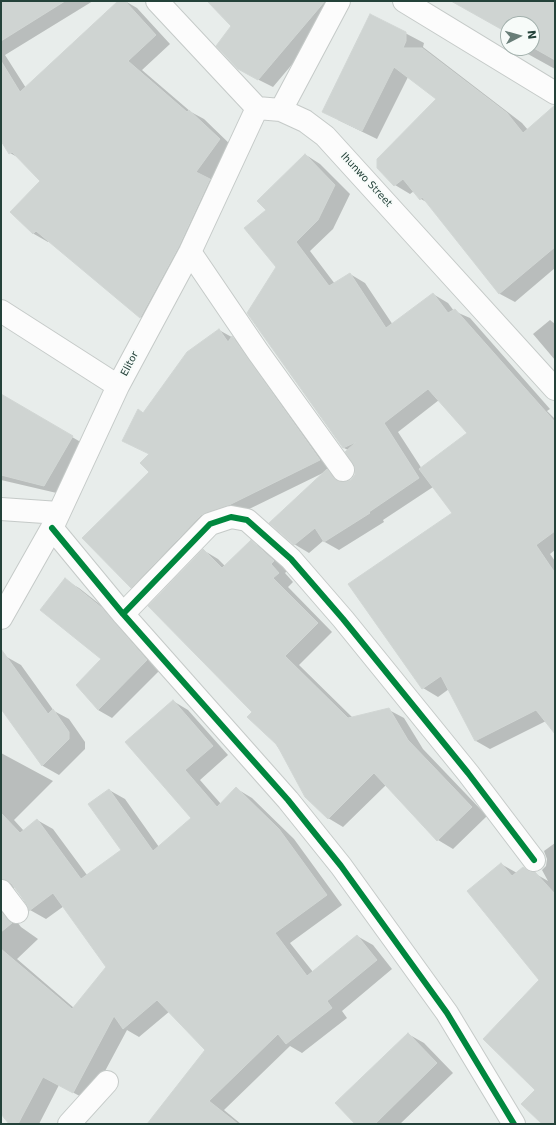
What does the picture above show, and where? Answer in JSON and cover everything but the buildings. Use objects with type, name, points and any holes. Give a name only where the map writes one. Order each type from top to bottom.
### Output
[{"type":"street","points":[[157,1],[257,108]]},
{"type":"street","points":[[282,110],[338,1]]},
{"type":"street","points":[[404,1],[555,93]]},
{"type":"street","name":"Ihunwo Street","points":[[257,108],[282,110],[305,121],[325,136],[555,389]]},
{"type":"street","name":"Elitor","points":[[1,618],[56,521],[118,386],[190,252],[257,108]]},
{"type":"street","points":[[190,252],[258,352],[343,470]]},
{"type":"street","points":[[1,311],[118,386]]},
{"type":"street","points":[[1,509],[56,521],[123,614],[288,800],[341,866],[447,1013],[514,1124]]},
{"type":"street","points":[[123,614],[210,524],[231,516],[248,520],[291,559],[343,619],[468,773],[534,860]]},
{"type":"street","points":[[1,892],[17,912]]},
{"type":"street","points":[[69,1124],[108,1082]]},
{"type":"cycle path","points":[[123,614],[210,524],[231,517],[247,520],[291,559],[343,619],[468,773],[534,860]]},
{"type":"cycle path","points":[[52,528],[123,614],[288,800],[341,866],[447,1013],[514,1124]]}]
